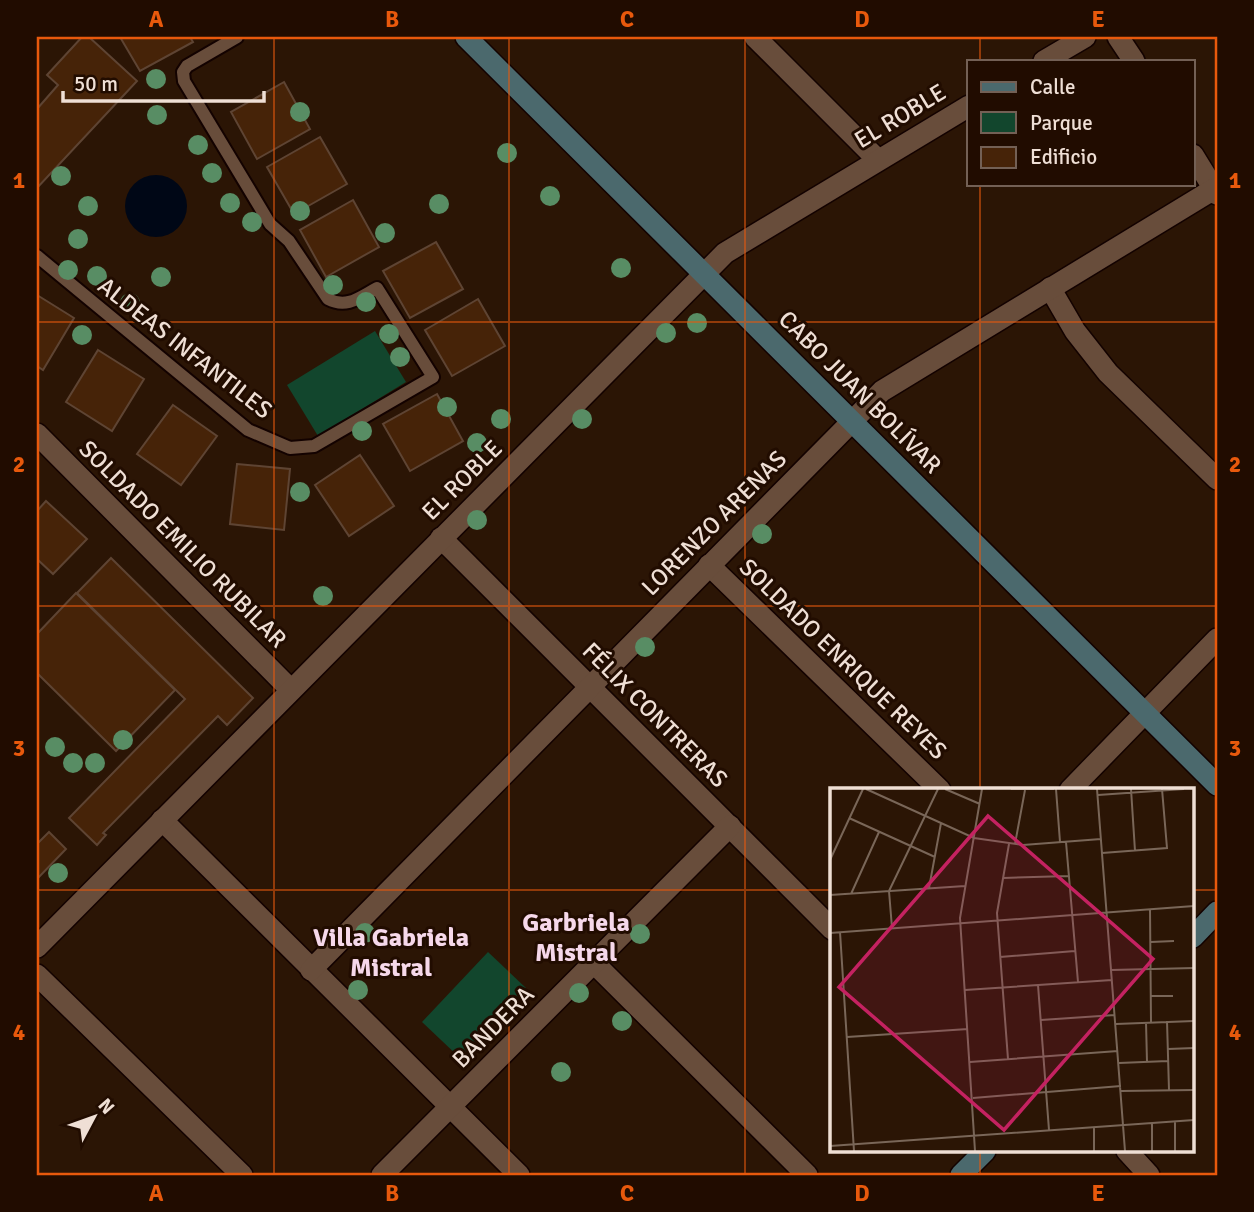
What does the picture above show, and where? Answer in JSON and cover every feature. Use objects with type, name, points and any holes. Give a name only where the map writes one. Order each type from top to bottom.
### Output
[{"type":"street","name":"CABO JUAN BOLÍVAR","points":[[466,37],[1217,785]]},
{"type":"street","points":[[755,37],[878,160]]},
{"type":"street","points":[[1046,60],[1085,37]]},
{"type":"street","points":[[1118,37],[1133,60]]},
{"type":"street","name":"EL ROBLE","points":[[37,947],[703,273],[736,246],[967,107]]},
{"type":"street","points":[[1194,157],[1216,191]]},
{"type":"street","name":"LORENZO ARENAS","points":[[311,970],[882,391],[1216,191]]},
{"type":"street","points":[[1050,288],[1091,354],[1217,479]]},
{"type":"street","name":"SOLDADO EMILIO RUBILAR","points":[[37,434],[291,690]]},
{"type":"street","name":"FÉLIX CONTRERAS","points":[[441,538],[830,927]]},
{"type":"street","name":"SOLDADO ENRIQUE REYES","points":[[709,565],[938,788]]},
{"type":"street","points":[[1072,788],[1217,639]]},
{"type":"street","points":[[162,820],[519,1175]]},
{"type":"street","name":"BANDERA","points":[[383,1175],[730,826]]},
{"type":"street","points":[[1194,936],[1217,912]]},
{"type":"street","points":[[594,963],[807,1175]]},
{"type":"street","points":[[37,975],[242,1175]]},
{"type":"street","points":[[961,1175],[984,1152]]},
{"type":"street","points":[[1128,1152],[1149,1175]]},
{"type":"lane","name":"ALDEAS INFANTILES","points":[[37,256],[248,430],[290,448],[314,446],[433,377],[377,288],[346,304],[338,304],[328,299],[289,241],[271,224],[184,81],[183,72],[187,66],[237,37]]},
{"type":"green space","points":[[375,331],[406,382],[318,436],[287,385]]},
{"type":"green space","points":[[488,952],[526,988],[460,1058],[422,1022]]},
{"type":"water","points":[[156,175],[178,184],[187,206],[178,228],[156,237],[134,228],[125,206],[134,184]]},
{"type":"building","points":[[82,37],[89,37],[137,81],[37,188],[37,109],[58,85],[47,75]]},
{"type":"building","points":[[120,37],[190,37],[193,42],[140,71]]},
{"type":"building","points":[[284,82],[310,129],[257,159],[231,112]]},
{"type":"building","points":[[320,137],[347,184],[294,214],[267,167]]},
{"type":"building","points":[[353,200],[379,247],[326,277],[300,230]]},
{"type":"building","points":[[436,242],[463,289],[410,318],[383,271]]},
{"type":"building","points":[[37,295],[74,318],[43,370],[37,366]]},
{"type":"building","points":[[478,299],[505,346],[452,376],[425,330]]},
{"type":"building","points":[[98,350],[144,379],[112,431],[66,402]]},
{"type":"building","points":[[437,394],[463,441],[410,471],[383,424]]},
{"type":"building","points":[[173,405],[217,436],[181,485],[137,454]]},
{"type":"building","points":[[360,455],[394,506],[349,536],[315,485]]},
{"type":"building","points":[[237,464],[290,469],[284,530],[230,524]]},
{"type":"building","points":[[46,501],[87,539],[53,574],[37,559],[37,511]]},
{"type":"building","points":[[111,558],[253,698],[227,725],[218,716],[103,833],[106,835],[97,845],[69,818],[185,699],[77,593]]},
{"type":"building","points":[[76,593],[175,690],[116,751],[37,673],[37,634]]},
{"type":"building","points":[[49,832],[66,849],[37,879],[37,844]]},
{"type":"district","name":"Garbriela Mistral","points":[[576,938]]},
{"type":"district","name":"Villa Gabriela Mistral","points":[[391,953]]}]
